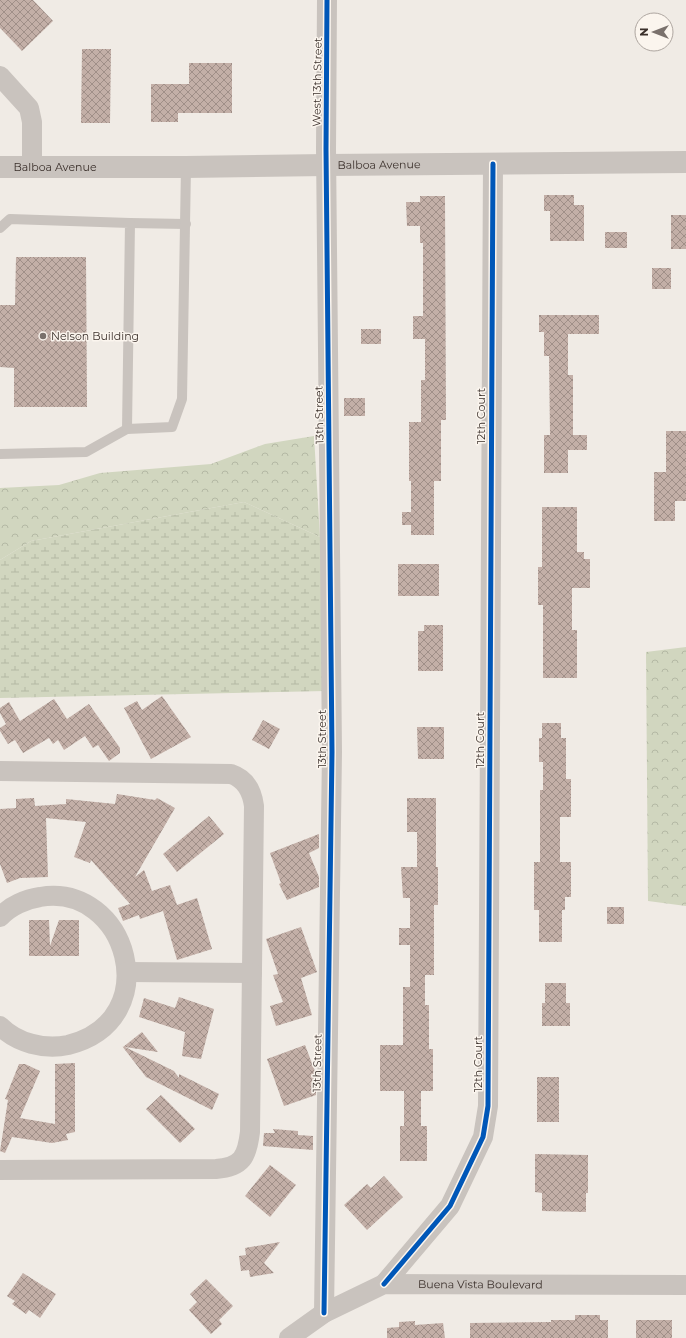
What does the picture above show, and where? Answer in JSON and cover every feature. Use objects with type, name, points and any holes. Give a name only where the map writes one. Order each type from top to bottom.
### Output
[{"type":"street","name":"West 13th Street","points":[[326,164],[328,0]]},
{"type":"street","points":[[0,76],[30,108],[32,122],[32,167]]},
{"type":"street","name":"Balboa Avenue","points":[[0,167],[186,167],[326,164],[686,162]]},
{"type":"street","name":"13th Street","points":[[324,1313],[332,752],[326,164]]},
{"type":"street","name":"12th Court","points":[[384,1284],[450,1206],[483,1137],[488,1106],[493,164]]},
{"type":"street","points":[[0,771],[223,774],[237,776],[244,781],[250,788],[254,806],[250,1132],[247,1150],[243,1157],[238,1163],[225,1169],[0,1170]]},
{"type":"street","points":[[0,917],[14,906],[35,897],[48,895],[73,899],[87,905],[109,924],[123,949],[127,972],[121,1005],[107,1025],[87,1038],[64,1046],[42,1046],[19,1040],[0,1026]]},
{"type":"street","points":[[127,972],[252,973]]},
{"type":"street","name":"Buena Vista Boulevard","points":[[289,1338],[324,1313],[384,1284],[686,1285]]},
{"type":"lane","points":[[0,454],[86,452],[127,429],[172,428],[182,399],[186,167]]},
{"type":"lane","points":[[0,228],[10,219],[186,224]]},
{"type":"lane","points":[[127,429],[130,223]]},
{"type":"green space","points":[[314,436],[320,537],[244,502],[31,541],[0,560],[0,488],[59,485],[100,473],[211,464],[265,444]]},
{"type":"green space","points":[[244,502],[320,537],[326,691],[0,698],[0,560],[31,541]]},
{"type":"green space","points":[[686,647],[686,906],[648,901],[646,652]]},
{"type":"building","points":[[0,0],[33,0],[53,21],[22,51],[0,28]]},
{"type":"building","points":[[82,49],[111,49],[110,123],[81,123]]},
{"type":"building","points":[[189,63],[232,63],[232,113],[178,113],[178,122],[151,122],[151,84],[189,84]]},
{"type":"building","points":[[544,195],[574,195],[574,205],[584,205],[584,241],[550,241],[550,211],[544,211]]},
{"type":"building","points":[[420,196],[445,196],[446,420],[441,420],[441,481],[434,481],[434,535],[411,535],[411,525],[402,525],[402,512],[411,512],[411,481],[409,481],[409,422],[421,422],[421,380],[425,380],[425,339],[413,339],[413,316],[423,316],[423,243],[420,243],[420,226],[407,226],[406,202],[420,202]]},
{"type":"building","points":[[671,215],[686,215],[686,249],[671,249]]},
{"type":"building","points":[[605,232],[627,232],[627,248],[605,248]]},
{"type":"building","name":"Nelson Building","points":[[16,257],[86,257],[87,407],[14,407],[14,368],[0,367],[0,305],[15,305]]},
{"type":"building","points":[[652,268],[671,268],[671,289],[652,289]]},
{"type":"building","points":[[539,315],[599,315],[599,334],[568,334],[568,375],[573,375],[573,435],[587,435],[587,450],[568,450],[568,473],[544,473],[544,435],[550,435],[549,356],[544,356],[544,332],[539,332]]},
{"type":"building","points":[[361,329],[381,329],[381,344],[361,344]]},
{"type":"building","points":[[344,398],[365,398],[365,416],[344,416]]},
{"type":"building","points":[[666,431],[686,431],[686,501],[675,501],[675,521],[654,521],[654,472],[666,472]]},
{"type":"building","points":[[542,507],[577,507],[577,552],[584,552],[584,559],[590,559],[590,588],[572,588],[572,630],[577,630],[577,678],[543,678],[543,605],[538,605],[538,567],[542,567]]},
{"type":"building","points":[[398,564],[439,564],[439,596],[398,596]]},
{"type":"building","points":[[424,625],[443,625],[443,671],[418,671],[418,631],[424,631]]},
{"type":"building","points":[[162,696],[191,737],[151,759],[124,708],[137,701],[142,710]]},
{"type":"building","points":[[54,699],[67,719],[89,704],[120,748],[120,753],[109,761],[98,745],[93,748],[85,736],[64,750],[58,740],[53,744],[49,738],[23,753],[15,740],[8,744],[0,731],[0,728],[6,724],[0,713],[0,708],[9,702],[20,721]]},
{"type":"building","points":[[263,720],[280,729],[269,749],[252,740]]},
{"type":"building","points":[[542,723],[561,723],[561,738],[566,738],[566,779],[571,779],[571,817],[560,817],[560,862],[571,862],[571,897],[565,897],[565,910],[562,910],[562,942],[539,942],[539,910],[534,910],[534,862],[540,862],[540,790],[543,790],[543,762],[539,762],[539,738],[542,738]]},
{"type":"building","points":[[417,727],[444,727],[444,759],[418,759]]},
{"type":"building","points":[[117,794],[155,800],[157,798],[175,808],[135,877],[144,870],[152,891],[170,885],[177,905],[197,898],[212,949],[177,960],[163,911],[140,919],[139,915],[123,921],[118,908],[130,904],[91,860],[90,863],[74,857],[86,822],[46,818],[48,877],[20,878],[7,883],[0,864],[0,809],[16,808],[16,799],[34,798],[35,806],[66,804],[66,799],[115,804]]},
{"type":"building","points":[[407,798],[436,798],[436,867],[438,867],[438,905],[434,905],[434,975],[425,975],[425,1005],[429,1005],[429,1049],[433,1049],[433,1091],[421,1091],[421,1126],[427,1126],[427,1161],[400,1161],[400,1126],[404,1126],[404,1091],[380,1091],[380,1045],[403,1045],[403,987],[410,987],[410,945],[399,945],[399,928],[410,928],[410,898],[403,898],[401,867],[417,867],[417,832],[407,832]]},
{"type":"building","points":[[209,816],[224,834],[177,872],[163,854]]},
{"type":"building","points":[[319,834],[319,848],[309,853],[319,877],[319,887],[287,900],[279,884],[281,883],[270,853]]},
{"type":"building","points":[[607,907],[624,907],[624,924],[607,924]]},
{"type":"building","points":[[29,920],[49,920],[50,946],[59,920],[79,920],[79,956],[29,956]]},
{"type":"building","points":[[301,927],[317,972],[301,978],[312,1015],[276,1026],[270,1006],[283,1002],[273,975],[278,974],[266,939]]},
{"type":"building","points":[[545,983],[566,983],[566,1003],[570,1003],[570,1026],[542,1026],[542,1003],[545,1003]]},
{"type":"building","points":[[179,997],[214,1009],[201,1059],[182,1056],[185,1032],[139,1017],[144,998],[175,1008]]},
{"type":"building","points":[[142,1032],[158,1052],[125,1047],[174,1071],[179,1078],[179,1074],[219,1094],[212,1110],[146,1077],[122,1046],[123,1047]]},
{"type":"building","points":[[305,1045],[316,1074],[316,1095],[284,1106],[267,1059]]},
{"type":"building","points":[[75,1063],[75,1132],[66,1134],[68,1140],[52,1143],[12,1137],[5,1153],[0,1151],[8,1100],[5,1099],[19,1064],[25,1064],[40,1071],[20,1118],[55,1124],[55,1064]]},
{"type":"building","points":[[537,1077],[559,1077],[559,1122],[537,1122]]},
{"type":"building","points":[[161,1095],[195,1129],[180,1143],[146,1109]]},
{"type":"building","points":[[273,1129],[298,1131],[298,1135],[313,1136],[313,1150],[263,1146],[264,1133],[275,1133]]},
{"type":"building","points":[[535,1154],[588,1155],[588,1193],[586,1193],[586,1212],[542,1211],[542,1193],[535,1192]]},
{"type":"building","points":[[270,1165],[296,1185],[270,1217],[245,1196]]},
{"type":"building","points":[[384,1176],[403,1197],[367,1230],[344,1205],[367,1184],[371,1188]]},
{"type":"building","points":[[280,1242],[264,1263],[274,1273],[250,1277],[249,1270],[241,1271],[239,1256],[246,1255],[245,1248]]},
{"type":"building","points":[[23,1273],[56,1294],[40,1318],[29,1310],[26,1314],[12,1304],[15,1301],[7,1296]]},
{"type":"building","points":[[206,1279],[233,1306],[219,1320],[222,1324],[211,1334],[189,1310],[197,1302],[190,1294]]},
{"type":"building","points":[[575,1315],[600,1315],[600,1320],[608,1320],[608,1338],[470,1338],[470,1323],[551,1322],[551,1320],[575,1320]]},
{"type":"building","points":[[636,1320],[672,1320],[672,1338],[636,1338]]},
{"type":"building","points":[[415,1321],[415,1325],[443,1323],[445,1338],[387,1338],[387,1328],[399,1327],[399,1322]]},
{"type":"cycle path","points":[[324,1313],[332,752],[326,149],[327,0]]},
{"type":"cycle path","points":[[384,1284],[450,1206],[483,1137],[488,1106],[493,164]]},
{"type":"place","name":"Nelson Building","points":[[43,336]]}]
